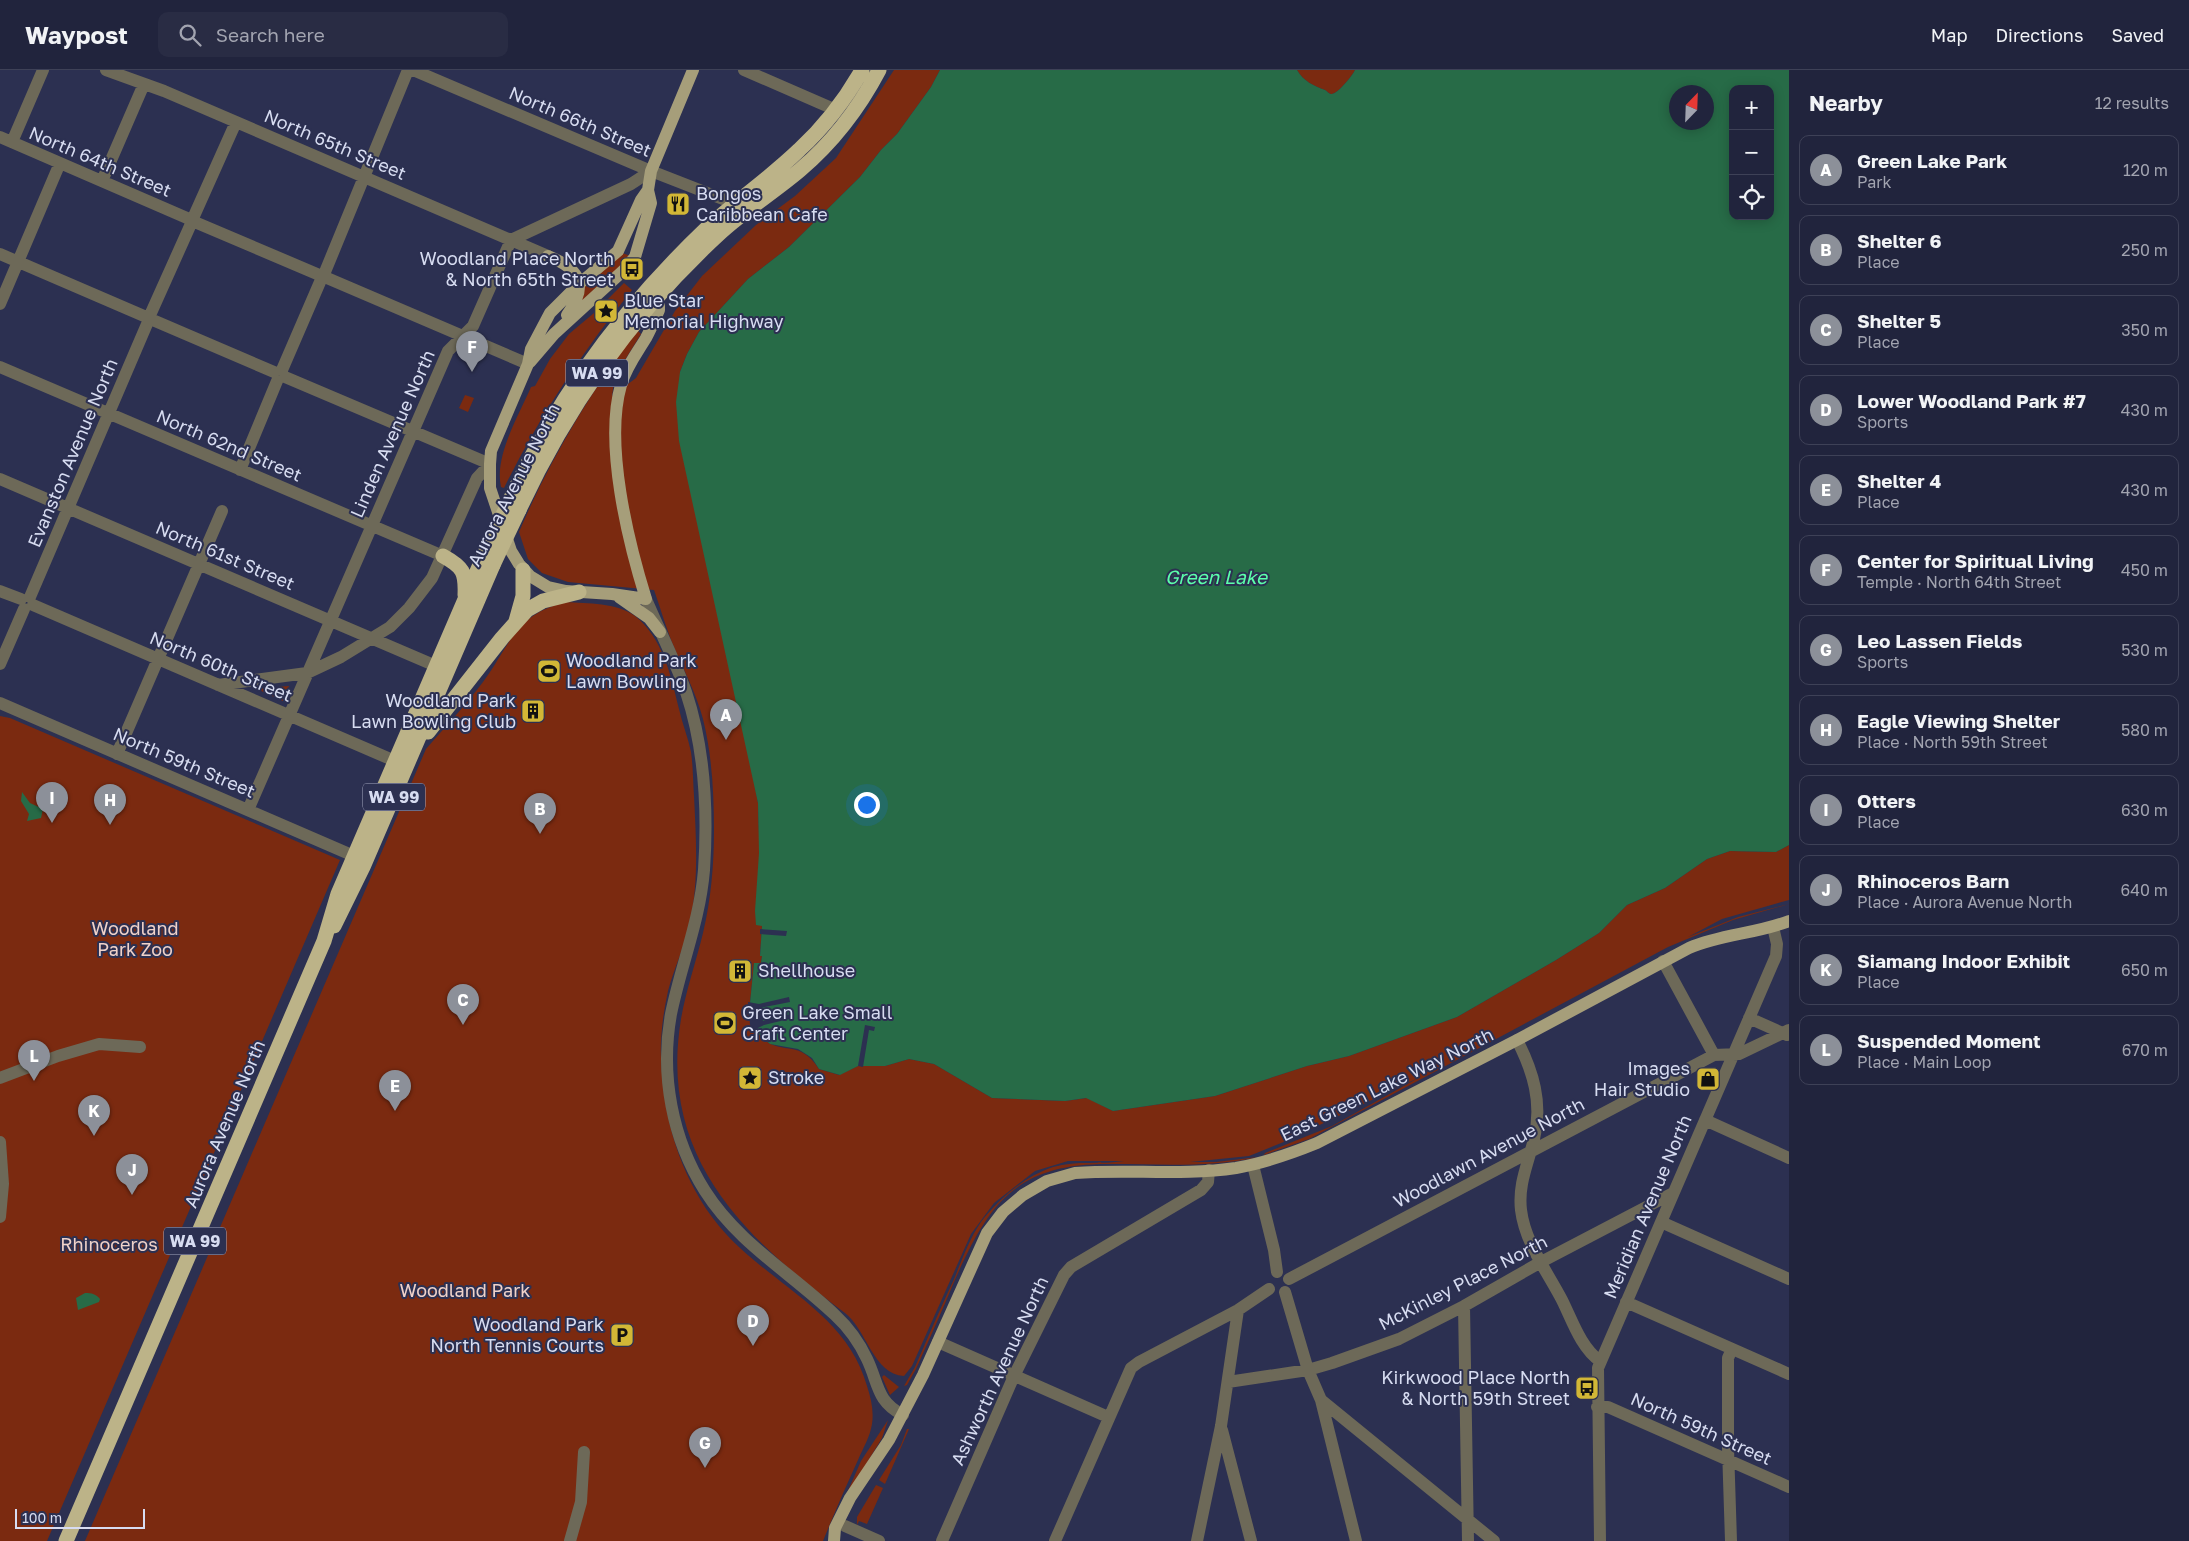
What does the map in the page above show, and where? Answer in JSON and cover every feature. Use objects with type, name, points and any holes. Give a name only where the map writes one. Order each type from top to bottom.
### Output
[{"type":"highway","name":"Aurora Avenue North","points":[[324,942],[336,899],[354,856],[488,546],[544,431],[608,335],[657,278],[733,203],[798,152],[836,110],[862,70]]},
{"type":"highway","name":"Aurora Avenue North","points":[[66,1541],[324,942],[348,901],[493,565],[545,458],[577,403],[614,350],[654,300],[720,233],[801,170],[827,144],[856,109],[879,70]]},
{"type":"highway","points":[[444,556],[462,570],[465,577],[465,599]]},
{"type":"highway","points":[[515,622],[523,596],[523,570]]},
{"type":"highway","points":[[413,753],[515,622],[538,603],[579,592]]},
{"type":"main road","points":[[528,364],[554,334],[629,265],[638,249],[651,203],[648,190],[650,171],[693,70]]},
{"type":"main road","points":[[550,313],[579,284],[610,260],[622,245],[641,200],[648,190]]},
{"type":"main road","points":[[622,245],[638,249]]},
{"type":"main road","points":[[548,256],[569,272],[573,277],[574,283],[550,313],[531,349],[528,364],[491,451],[490,488],[511,551],[523,570],[548,587],[646,599],[636,568],[623,508],[616,455],[617,409],[621,385],[659,310],[659,306],[654,300]]},
{"type":"main road","points":[[548,256],[570,267],[575,273],[579,284],[576,301],[554,334]]},
{"type":"main road","points":[[612,594],[644,614],[660,632]]},
{"type":"main road","name":"East Green Lake Way North","points":[[864,1479],[903,1415],[987,1233],[1009,1206],[1030,1190],[1056,1178],[1075,1173],[1209,1170],[1253,1165],[1284,1156],[1317,1143],[1517,1040],[1663,961],[1711,939],[1789,922]]},
{"type":"main road","points":[[835,1539],[845,1526],[857,1502],[864,1479]]},
{"type":"main road","points":[[835,1539],[838,1523],[850,1498],[864,1479]]},
{"type":"street","points":[[6,140],[43,70]]},
{"type":"street","name":"North 65th Street","points":[[106,70],[121,73],[548,256]]},
{"type":"street","points":[[240,470],[408,70]]},
{"type":"street","name":"North 66th Street","points":[[413,70],[650,171],[733,203]]},
{"type":"street","points":[[744,70],[836,110]]},
{"type":"street","points":[[102,181],[144,84]]},
{"type":"street","name":"Evanston Avenue North","points":[[0,664],[149,318],[236,122]]},
{"type":"street","name":"North 64th Street","points":[[6,140],[528,364]]},
{"type":"street","points":[[0,304],[60,163]]},
{"type":"street","points":[[510,240],[631,184],[650,171]]},
{"type":"street","name":"Linden Avenue North","points":[[248,810],[448,351],[473,326],[510,240]]},
{"type":"street","points":[[0,254],[490,464],[477,478],[444,556],[432,578],[409,608],[390,627],[342,657],[307,673],[218,685]]},
{"type":"street","name":"North 62nd Street","points":[[0,367],[444,556]]},
{"type":"street","name":"North 61st Street","points":[[0,479],[436,666]]},
{"type":"street","points":[[118,754],[222,511]]},
{"type":"street","name":"North 60th Street","points":[[0,590],[395,761]]},
{"type":"street","points":[[646,599],[676,665],[695,725],[704,797],[704,871],[699,909],[675,998],[668,1045],[669,1092],[679,1137],[698,1180],[718,1210],[735,1230],[768,1260],[827,1307],[845,1325],[862,1350],[883,1400],[903,1415]]},
{"type":"street","name":"North 59th Street","points":[[0,703],[354,856]]},
{"type":"street","name":"Meridian Avenue North","points":[[1600,1541],[1597,1374],[1600,1361],[1777,950],[1773,927]]},
{"type":"street","points":[[1663,961],[1714,1055]]},
{"type":"street","points":[[1749,1018],[1787,1033]]},
{"type":"street","name":"Woodlawn Avenue North","points":[[1287,1286],[1531,1150],[1714,1055],[1733,1055],[1787,1033]]},
{"type":"street","points":[[1517,1040],[1531,1069],[1536,1090],[1537,1117],[1531,1150],[1522,1178],[1521,1210],[1530,1242],[1588,1349],[1600,1361]]},
{"type":"street","points":[[0,1078],[58,1056],[99,1044],[140,1047]]},
{"type":"street","points":[[1705,1120],[1789,1158]]},
{"type":"street","points":[[0,1142],[3,1184],[0,1217]]},
{"type":"street","points":[[1253,1165],[1274,1250],[1277,1272]]},
{"type":"street","name":"Ashworth Avenue North","points":[[942,1541],[1014,1376],[1058,1283],[1071,1267],[1201,1190],[1208,1182],[1209,1170]]},
{"type":"street","name":"McKinley Place North","points":[[1228,1382],[1308,1370],[1399,1339],[1673,1193]]},
{"type":"street","points":[[1661,1222],[1789,1280]]},
{"type":"street","points":[[1269,1289],[1268,1279],[1277,1272],[1283,1273],[1308,1370],[1321,1400],[1356,1541]]},
{"type":"street","points":[[1269,1289],[1275,1293],[1287,1286]]},
{"type":"street","points":[[1054,1541],[1126,1376],[1135,1364],[1238,1310],[1269,1289]]},
{"type":"street","points":[[1626,1302],[1789,1374]]},
{"type":"street","points":[[1464,1306],[1468,1541]]},
{"type":"street","points":[[1197,1541],[1221,1426],[1238,1310]]},
{"type":"street","points":[[938,1342],[1108,1417]]},
{"type":"street","points":[[1731,1541],[1728,1460],[1728,1358],[1732,1349]]},
{"type":"street","points":[[1321,1400],[1494,1541]]},
{"type":"street","name":"North 59th Street","points":[[1597,1407],[1608,1407],[1789,1487]]},
{"type":"street","points":[[1221,1426],[1251,1541]]},
{"type":"street","points":[[570,1541],[581,1502],[584,1452]]},
{"type":"street","points":[[845,1526],[879,1541]]},
{"type":"green space","points":[[894,70],[940,70],[931,87],[897,134],[881,150],[860,177],[789,247],[748,279],[699,332],[680,372],[758,803],[762,926],[760,955],[762,956],[761,963],[754,963],[750,1003],[761,1038],[777,1046],[805,1054],[819,1069],[839,1075],[858,1066],[885,1066],[909,1059],[934,1064],[992,1098],[1065,1101],[1087,1098],[1113,1111],[1215,1096],[1307,1066],[1349,1056],[1457,1017],[1599,933],[1627,905],[1665,888],[1707,859],[1730,851],[1776,852],[1789,845],[1789,900],[1722,919],[1688,937],[1738,917],[1789,904],[1733,920],[1668,947],[1309,1139],[1264,1155],[1332,1126],[1420,1077],[1286,1141],[1249,1156],[1190,1162],[1216,1162],[1258,1157],[1203,1164],[1079,1166],[1052,1171],[1029,1180],[1010,1193],[994,1209],[980,1230],[954,1282],[916,1369],[907,1385],[904,1386],[915,1367],[977,1228],[996,1205],[1013,1189],[1032,1176],[1053,1167],[1124,1161],[1068,1161],[1035,1171],[994,1203],[971,1234],[912,1366],[904,1376],[893,1373],[885,1368],[853,1321],[808,1285],[743,1224],[717,1190],[696,1153],[683,1113],[677,1068],[681,1019],[706,920],[713,869],[714,817],[712,775],[709,746],[700,709],[671,640],[654,590],[568,582],[542,573],[528,559],[519,532],[544,478],[572,427],[603,378],[637,330],[641,334],[615,376],[612,396],[636,378],[675,311],[702,276],[756,225],[795,196],[836,158]]},
{"type":"green space","points":[[1297,70],[1355,70],[1341,88],[1331,94],[1309,83]]},
{"type":"green space","points":[[622,253],[631,256],[605,283],[597,275]]},
{"type":"green space","points":[[595,276],[603,285],[579,307],[584,285]]},
{"type":"green space","points":[[624,283],[632,290],[562,386],[517,462],[504,488],[501,487],[501,462],[504,449],[531,387],[535,386],[550,359],[569,334],[594,313]]},
{"type":"green space","points":[[465,395],[474,398],[468,412],[459,408]]},
{"type":"green space","name":"Woodland Park","points":[[566,602],[602,604],[619,608],[635,616],[645,625],[659,646],[669,671],[691,752],[696,844],[695,891],[688,931],[668,991],[661,1042],[664,1094],[679,1154],[696,1192],[719,1226],[738,1246],[823,1317],[842,1337],[857,1360],[870,1395],[873,1414],[870,1433],[823,1541],[85,1541],[426,749],[463,708],[524,623],[549,608]]},
{"type":"green space","points":[[289,686],[283,701],[257,689]]},
{"type":"green space","name":"Woodland Park Zoo","points":[[0,716],[10,718],[340,860],[47,1541],[0,1541]]},
{"type":"green space","points":[[884,1375],[899,1387],[890,1395],[882,1377]]},
{"type":"green space","points":[[888,1420],[882,1438],[843,1502],[861,1461]]},
{"type":"green space","points":[[907,1429],[909,1429],[885,1484],[879,1480],[901,1445]]},
{"type":"green space","points":[[876,1485],[883,1488],[867,1524],[859,1521],[857,1525],[857,1517]]},
{"type":"water","name":"Green Lake","points":[[940,70],[1297,70],[1309,83],[1331,94],[1341,88],[1355,70],[1789,70],[1789,845],[1776,852],[1730,851],[1707,859],[1665,888],[1627,905],[1599,933],[1457,1017],[1349,1056],[1307,1066],[1215,1096],[1113,1111],[1086,1098],[1065,1101],[992,1098],[934,1064],[909,1059],[885,1066],[858,1066],[840,1075],[819,1069],[812,1058],[798,1049],[770,1044],[754,1030],[750,1003],[754,963],[761,963],[762,956],[760,956],[762,926],[756,925],[755,911],[759,853],[758,803],[679,441],[676,402],[680,372],[699,332],[748,279],[789,247],[860,177],[881,150],[897,134],[931,87]]},
{"type":"water","points":[[22,792],[30,803],[43,809],[41,818],[27,821],[29,814],[21,801]]},
{"type":"water","points":[[85,1293],[95,1295],[100,1299],[99,1302],[78,1310],[76,1298]]},
{"type":"pier","points":[[760,929],[787,931],[786,936],[760,934]]},
{"type":"pier","points":[[789,997],[790,1002],[760,1008],[763,1021],[792,1014],[793,1018],[764,1025],[754,1030],[750,1025],[748,1002],[759,1004]]},
{"type":"pier","points":[[865,1025],[875,1027],[874,1031],[869,1030],[863,1067],[858,1066]]},
{"type":"place","name":"Bongos Caribbean Cafe","points":[[678,204]]},
{"type":"place","name":"Woodland Place North & North 65th Street","points":[[632,269]]},
{"type":"place","name":"Blue Star Memorial Highway","points":[[606,311]]},
{"type":"place","name":"Center for Spiritual Living","points":[[472,372]]},
{"type":"place","name":"Woodland Park Lawn Bowling","points":[[549,671]]},
{"type":"place","name":"Woodland Park Lawn Bowling Club","points":[[533,711]]},
{"type":"place","name":"Green Lake Park","points":[[726,740]]},
{"type":"place","name":"Otters","points":[[52,823]]},
{"type":"place","name":"Eagle Viewing Shelter","points":[[110,825]]},
{"type":"place","name":"Shelter 6","points":[[540,834]]},
{"type":"place","name":"Shellhouse","points":[[740,971]]},
{"type":"place","name":"Green Lake Small Craft Center","points":[[725,1023]]},
{"type":"place","name":"Shelter 5","points":[[463,1025]]},
{"type":"place","name":"Stroke","points":[[750,1078]]},
{"type":"place","name":"Images Hair Studio","points":[[1708,1079]]},
{"type":"place","name":"Suspended Moment","points":[[34,1081]]},
{"type":"place","name":"Shelter 4","points":[[395,1111]]},
{"type":"place","name":"Siamang Indoor Exhibit","points":[[94,1136]]},
{"type":"place","name":"Rhinoceros Barn","points":[[132,1195]]},
{"type":"place","name":"Woodland Park North Tennis Courts","points":[[622,1335]]},
{"type":"place","name":"Lower Woodland Park #7","points":[[753,1346]]},
{"type":"place","name":"Kirkwood Place North & North 59th Street","points":[[1587,1388]]},
{"type":"place","name":"Leo Lassen Fields","points":[[705,1468]]},
{"type":"park label","name":"Rhinoceros","points":[[109,1245]]}]
